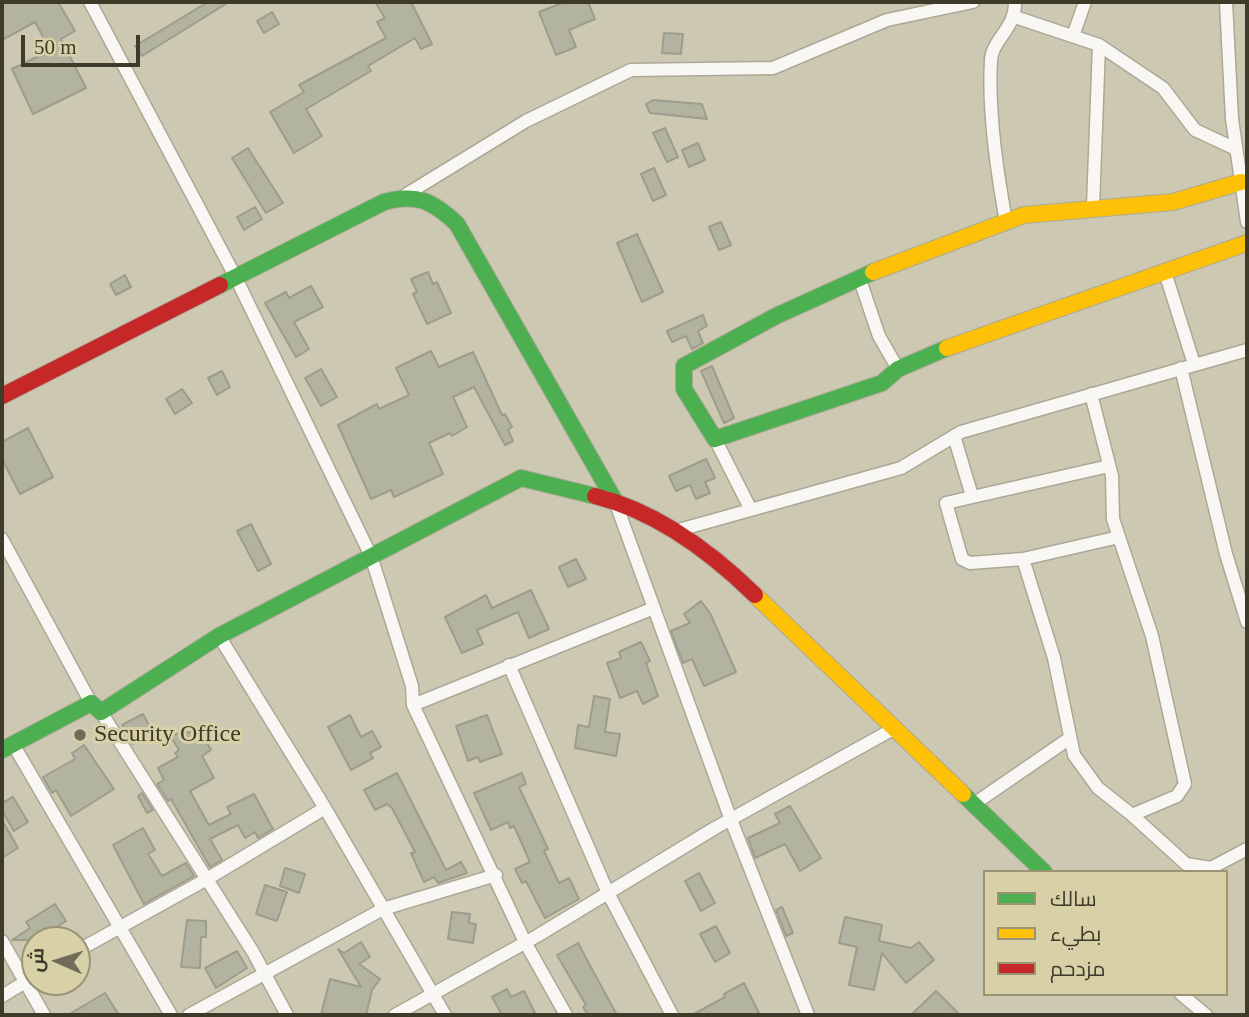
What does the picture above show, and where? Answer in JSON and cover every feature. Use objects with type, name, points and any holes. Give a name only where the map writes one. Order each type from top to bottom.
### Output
[{"type":"street","points":[[90,2],[235,276],[371,556],[412,686],[413,705],[496,875],[525,942],[566,1015]]},
{"type":"street","points":[[2,396],[235,276],[384,202],[407,194],[526,121],[631,70],[773,68],[887,20],[973,2]]},
{"type":"street","points":[[1006,222],[998,173],[991,57],[1015,17],[1015,2]]},
{"type":"street","points":[[1073,36],[1085,2]]},
{"type":"street","points":[[1226,2],[1236,149],[1247,222]]},
{"type":"street","points":[[1015,17],[1099,45],[1163,88],[1195,130],[1236,149]]},
{"type":"street","points":[[1093,207],[1099,45]]},
{"type":"street","points":[[751,510],[715,439],[684,388],[684,366],[776,316],[859,278],[1024,215],[1173,202],[1241,182]]},
{"type":"street","points":[[407,194],[433,200],[457,224],[615,501],[731,820],[808,1015]]},
{"type":"street","points":[[715,439],[882,383],[898,369],[963,341],[1247,243]]},
{"type":"street","points":[[1164,272],[1187,366],[1226,554],[1247,622]]},
{"type":"street","points":[[859,278],[879,335],[898,369]]},
{"type":"street","points":[[675,531],[901,468],[954,436],[1247,349]]},
{"type":"street","points":[[1091,394],[1112,475],[1113,519],[1152,636],[1185,784],[1177,796],[1132,816]]},
{"type":"street","points":[[954,436],[972,496]]},
{"type":"street","points":[[1109,466],[992,495],[972,496],[946,503],[962,559],[970,563],[1023,559],[1119,537]]},
{"type":"street","points":[[171,1015],[7,747],[96,708],[219,636],[522,478],[615,501],[675,531],[735,575],[1042,870]]},
{"type":"street","points":[[2,539],[96,708],[253,952],[287,1015]]},
{"type":"street","points":[[1023,559],[1054,658],[1074,755],[1098,788],[1186,864],[1211,868],[1247,849]]},
{"type":"street","points":[[413,705],[654,608]]},
{"type":"street","points":[[219,636],[325,808],[445,1015]]},
{"type":"street","points":[[509,665],[608,893],[672,1015]]},
{"type":"street","points":[[395,1015],[895,728]]},
{"type":"street","points":[[974,804],[1070,737]]},
{"type":"street","points":[[91,943],[207,879],[325,808]]},
{"type":"street","points":[[189,1015],[383,909],[496,875]]},
{"type":"street","points":[[2,941],[21,967]]},
{"type":"street","points":[[2,996],[21,984]]},
{"type":"street","points":[[37,996],[44,1015]]},
{"type":"street","points":[[1183,996],[1203,1013]]},
{"type":"street","points":[[1187,1015],[1203,1013]]},
{"type":"building","points":[[2,2],[58,2],[75,31],[61,39],[86,88],[33,114],[12,69],[49,51],[49,48],[35,22],[2,40]]},
{"type":"building","points":[[208,2],[229,2],[142,56],[135,46]]},
{"type":"building","points":[[375,2],[411,2],[432,44],[421,49],[415,38],[368,66],[371,71],[306,109],[322,136],[294,153],[270,112],[304,92],[299,85],[386,38],[377,22],[385,18]]},
{"type":"building","points":[[565,2],[588,2],[595,19],[569,30],[576,47],[556,55],[539,12]]},
{"type":"building","points":[[272,12],[279,24],[264,33],[257,21]]},
{"type":"building","points":[[664,33],[683,34],[681,54],[662,53]]},
{"type":"building","points":[[653,100],[702,104],[707,119],[650,113],[646,104]]},
{"type":"building","points":[[665,128],[678,157],[667,162],[653,133]]},
{"type":"building","points":[[698,143],[705,160],[689,167],[682,150]]},
{"type":"building","points":[[248,148],[283,203],[266,213],[232,158]]},
{"type":"building","points":[[654,168],[666,195],[653,201],[641,174]]},
{"type":"building","points":[[255,207],[262,219],[244,230],[237,217]]},
{"type":"building","points":[[721,222],[731,245],[719,250],[709,227]]},
{"type":"building","points":[[637,234],[663,292],[642,302],[617,243]]},
{"type":"building","points":[[428,272],[433,284],[437,282],[451,313],[427,324],[413,294],[417,292],[411,279]]},
{"type":"building","points":[[125,275],[131,287],[116,295],[110,284]]},
{"type":"building","points":[[311,286],[323,307],[294,322],[309,349],[296,357],[265,303],[286,292],[289,298]]},
{"type":"building","points":[[703,315],[707,326],[698,331],[703,343],[692,349],[686,336],[672,342],[667,331]]},
{"type":"building","points":[[431,351],[439,367],[473,352],[502,415],[505,414],[512,427],[508,430],[513,441],[505,445],[474,387],[453,397],[467,427],[452,436],[450,433],[429,443],[443,474],[394,497],[391,490],[371,499],[338,425],[377,404],[379,409],[409,395],[396,368]]},
{"type":"building","points":[[712,366],[734,418],[724,423],[701,371]]},
{"type":"building","points":[[321,369],[337,397],[321,406],[305,378]]},
{"type":"building","points":[[222,371],[230,387],[217,395],[208,378]]},
{"type":"building","points":[[182,389],[192,403],[175,414],[166,399]]},
{"type":"building","points":[[28,428],[53,477],[20,494],[2,459],[2,442]]},
{"type":"building","points":[[706,459],[715,478],[705,482],[710,493],[696,499],[690,485],[676,491],[669,476]]},
{"type":"building","points":[[251,524],[271,564],[258,571],[237,531]]},
{"type":"building","points":[[576,559],[586,579],[568,587],[559,567]]},
{"type":"building","points":[[531,590],[549,629],[529,638],[518,612],[477,630],[483,644],[462,653],[445,617],[486,595],[492,608]]},
{"type":"building","points":[[701,601],[710,613],[736,672],[704,686],[692,659],[683,663],[671,631],[690,623],[684,614]]},
{"type":"building","points":[[641,642],[650,661],[646,663],[658,696],[643,704],[637,691],[620,698],[607,663],[621,658],[619,652]]},
{"type":"building","points":[[594,696],[610,699],[605,732],[620,734],[616,756],[575,748],[578,725],[589,727]]},
{"type":"building","points":[[143,714],[153,733],[133,744],[122,725]]},
{"type":"building","points":[[350,715],[361,737],[372,731],[381,747],[370,753],[373,758],[351,770],[328,727]]},
{"type":"building","points":[[487,715],[502,754],[480,762],[478,757],[468,761],[456,726]]},
{"type":"building","points":[[198,727],[211,750],[202,756],[214,778],[190,791],[209,825],[231,814],[227,807],[254,794],[273,829],[258,838],[255,832],[245,838],[238,825],[210,839],[222,860],[210,867],[171,799],[168,801],[157,784],[164,780],[158,768],[178,757],[175,753],[179,750],[171,737],[185,729],[188,733]]},
{"type":"building","points":[[84,745],[114,789],[71,816],[56,790],[52,793],[43,777],[75,759],[72,753]]},
{"type":"building","points":[[397,773],[446,870],[461,862],[467,873],[438,883],[434,877],[424,882],[411,853],[415,852],[392,808],[387,804],[375,810],[364,790]]},
{"type":"building","points":[[522,773],[526,784],[519,787],[548,849],[544,851],[559,883],[569,878],[579,899],[545,918],[526,881],[522,883],[515,869],[530,862],[514,826],[510,828],[508,822],[491,830],[474,793]]},
{"type":"building","points":[[142,793],[153,810],[147,813],[138,796]]},
{"type":"building","points":[[13,797],[28,822],[14,831],[2,811],[2,803]]},
{"type":"building","points":[[790,806],[821,858],[800,871],[785,844],[755,858],[748,838],[780,823],[775,814]]},
{"type":"building","points":[[2,820],[18,848],[2,858]]},
{"type":"building","points":[[143,828],[155,850],[148,854],[162,876],[186,863],[194,876],[144,904],[113,845]]},
{"type":"building","points":[[285,868],[305,874],[299,893],[280,886]]},
{"type":"building","points":[[699,873],[715,903],[701,911],[685,881]]},
{"type":"building","points":[[265,885],[287,892],[277,921],[256,914]]},
{"type":"building","points":[[55,904],[66,921],[58,926],[29,926],[26,922]]},
{"type":"building","points":[[782,907],[793,933],[786,936],[776,910]]},
{"type":"building","points":[[452,912],[470,914],[469,923],[476,924],[473,943],[448,939]]},
{"type":"building","points":[[845,917],[882,925],[879,941],[911,948],[919,942],[934,960],[906,983],[882,953],[874,990],[849,985],[857,947],[839,943]]},
{"type":"building","points":[[187,920],[206,921],[206,937],[201,937],[200,968],[181,967]]},
{"type":"building","points":[[716,926],[730,953],[715,962],[700,934]]},
{"type":"building","points":[[361,942],[370,957],[359,964],[380,979],[372,990],[366,1015],[321,1015],[330,979],[361,987],[338,949],[344,953]]},
{"type":"building","points":[[578,943],[617,1015],[588,1015],[583,1007],[586,1005],[557,955]]},
{"type":"building","points":[[237,951],[247,968],[216,988],[205,968]]},
{"type":"building","points":[[744,983],[760,1015],[692,1015],[725,997],[724,994]]},
{"type":"building","points":[[507,989],[511,997],[524,991],[536,1015],[502,1015],[492,997]]},
{"type":"building","points":[[936,991],[960,1015],[911,1015]]},
{"type":"building","points":[[105,993],[119,1015],[68,1015]]},
{"type":"traffic: fast","points":[[220,285],[384,202],[406,198],[432,205],[457,224],[615,501]]},
{"type":"traffic: fast","points":[[873,272],[776,316],[684,366],[684,389],[715,439],[882,383],[898,369],[947,348]]},
{"type":"traffic: fast","points":[[2,750],[91,703],[101,712],[219,636],[521,478],[595,496]]},
{"type":"traffic: fast","points":[[963,794],[1042,870]]},
{"type":"traffic: slow","points":[[873,272],[1024,215],[1173,202],[1241,182]]},
{"type":"traffic: slow","points":[[947,348],[1247,243]]},
{"type":"traffic: slow","points":[[755,595],[963,794]]},
{"type":"traffic: jam","points":[[2,396],[220,285]]},
{"type":"traffic: jam","points":[[595,496],[639,512],[681,535],[755,595]]},
{"type":"place","name":"Security Office","points":[[80,735]]}]
